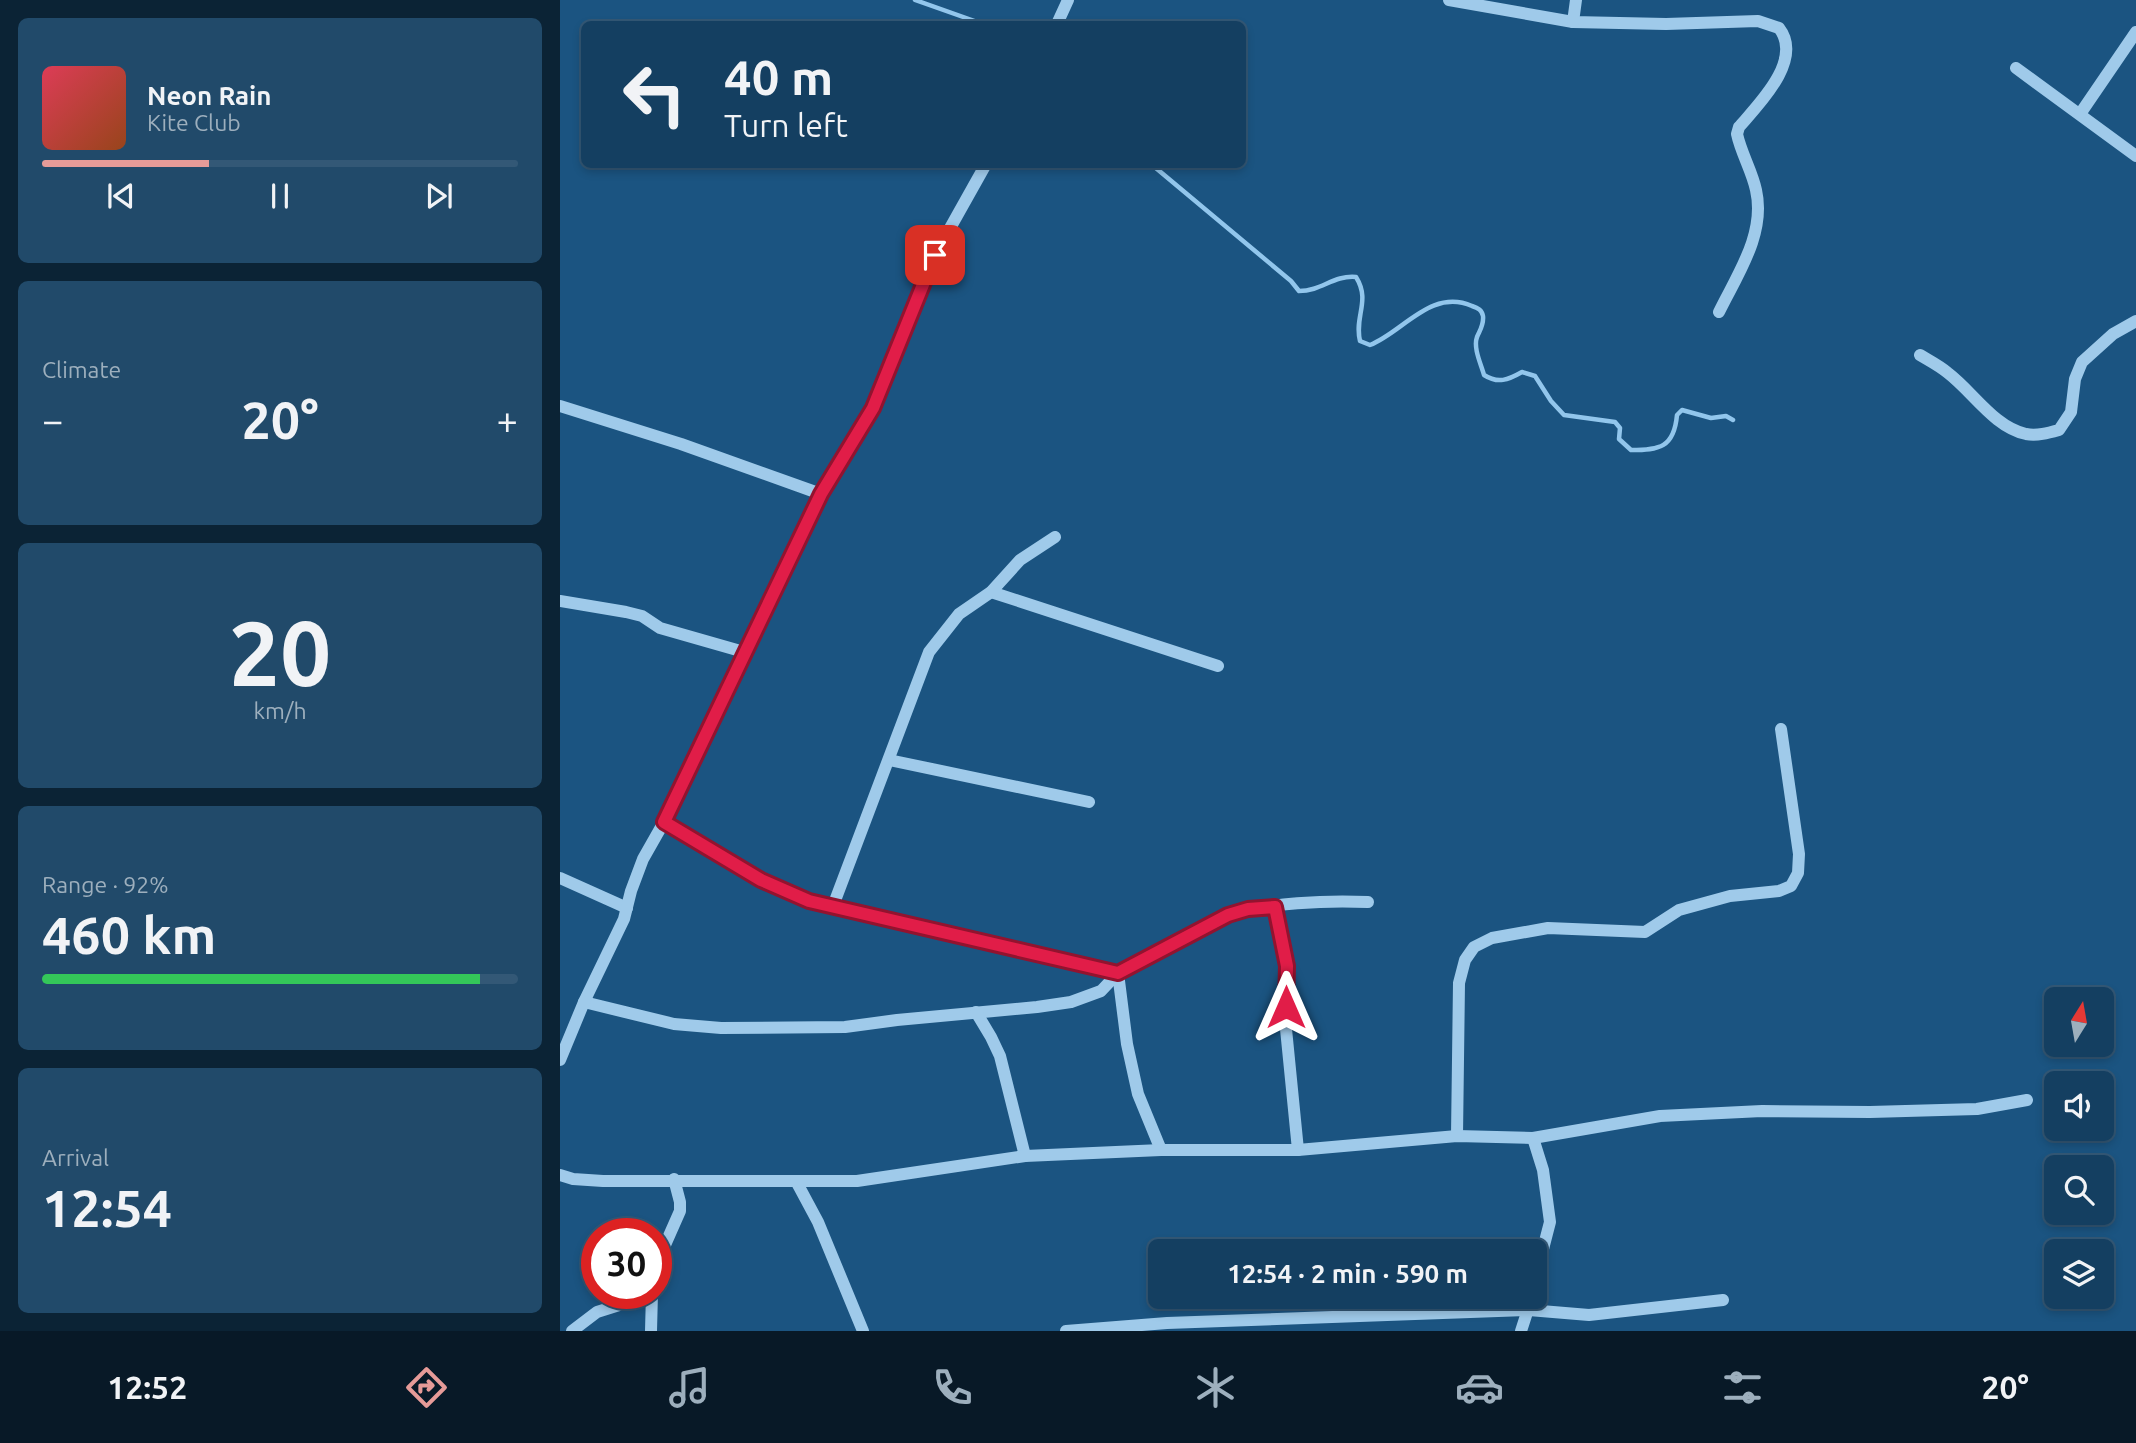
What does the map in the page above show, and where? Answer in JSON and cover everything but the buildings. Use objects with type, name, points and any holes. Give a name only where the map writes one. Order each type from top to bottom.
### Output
[{"type":"street","points":[[1058,21],[1068,0]]},
{"type":"street","points":[[1449,0],[1573,22],[1666,24],[1758,20],[1772,25],[1783,34],[1785,54],[1780,72],[1768,96],[1739,127],[1737,134],[1756,190],[1756,232],[1719,312]]},
{"type":"street","points":[[1573,22],[1576,0]]},
{"type":"street","points":[[2080,114],[2136,32]]},
{"type":"street","points":[[2016,68],[2136,156]]},
{"type":"street","points":[[560,1060],[584,1002],[624,919],[643,859],[664,822],[821,494],[873,408],[935,255],[984,168]]},
{"type":"street","points":[[1920,355],[1951,375],[1990,413],[2012,428],[2026,433],[2043,434],[2059,430],[2071,412],[2075,379],[2082,362],[2113,334],[2136,321]]},
{"type":"street","points":[[560,406],[681,444],[821,494]]},
{"type":"street","points":[[833,906],[929,652],[959,614],[991,592],[1020,560],[1055,537]]},
{"type":"street","points":[[991,592],[1218,666]]},
{"type":"street","points":[[560,601],[642,616],[660,628],[744,652]]},
{"type":"street","points":[[1457,1136],[1459,983],[1465,960],[1474,947],[1492,938],[1548,928],[1645,932],[1679,910],[1730,896],[1779,891],[1791,886],[1798,873],[1799,854],[1781,729]]},
{"type":"street","points":[[889,760],[1089,802]]},
{"type":"street","points":[[664,822],[761,880],[809,901],[1118,973]]},
{"type":"street","points":[[560,878],[627,908]]},
{"type":"street","points":[[584,1002],[674,1024],[720,1028],[845,1027],[1071,1002],[1101,991],[1118,973],[1228,915],[1248,909],[1338,901],[1368,902]]},
{"type":"street","points":[[1275,907],[1287,966],[1286,1029],[1298,1150]]},
{"type":"street","points":[[1118,973],[1127,1044],[1138,1094],[1161,1150]]},
{"type":"street","points":[[976,1012],[999,1056],[1024,1156]]},
{"type":"street","points":[[560,1175],[573,1179],[603,1181],[857,1181],[1024,1156],[1161,1150],[1298,1150],[1457,1136],[1533,1138],[1660,1116],[1762,1111],[1977,1109],[2027,1100]]},
{"type":"street","points":[[1533,1138],[1543,1170],[1550,1222],[1546,1239]]},
{"type":"street","points":[[672,1229],[680,1211],[674,1180]]},
{"type":"street","points":[[796,1181],[818,1222],[863,1331]]},
{"type":"street","points":[[1066,1331],[1167,1322],[1529,1310],[1589,1315],[1723,1300]]},
{"type":"street","points":[[572,1331],[597,1312],[606,1309]]},
{"type":"street","points":[[651,1309],[651,1331]]},
{"type":"street","points":[[1521,1331],[1529,1310]]},
{"type":"waterway","points":[[915,0],[974,21]]},
{"type":"waterway","points":[[1156,168],[1291,281],[1299,291],[1314,289],[1341,278],[1356,277],[1362,294],[1360,341],[1370,345],[1430,307],[1457,302],[1481,311],[1483,322],[1476,346],[1484,375],[1498,380],[1508,379],[1522,372],[1535,376],[1564,415],[1615,422],[1620,428],[1619,439],[1631,450],[1657,448],[1669,441],[1677,415],[1682,410],[1711,418],[1726,416],[1733,420]]},
{"type":"route","points":[[935,255],[873,408],[821,494],[664,822],[761,880],[809,901],[1118,973],[1206,924],[1248,909],[1275,907],[1287,966],[1286,1007]]}]
